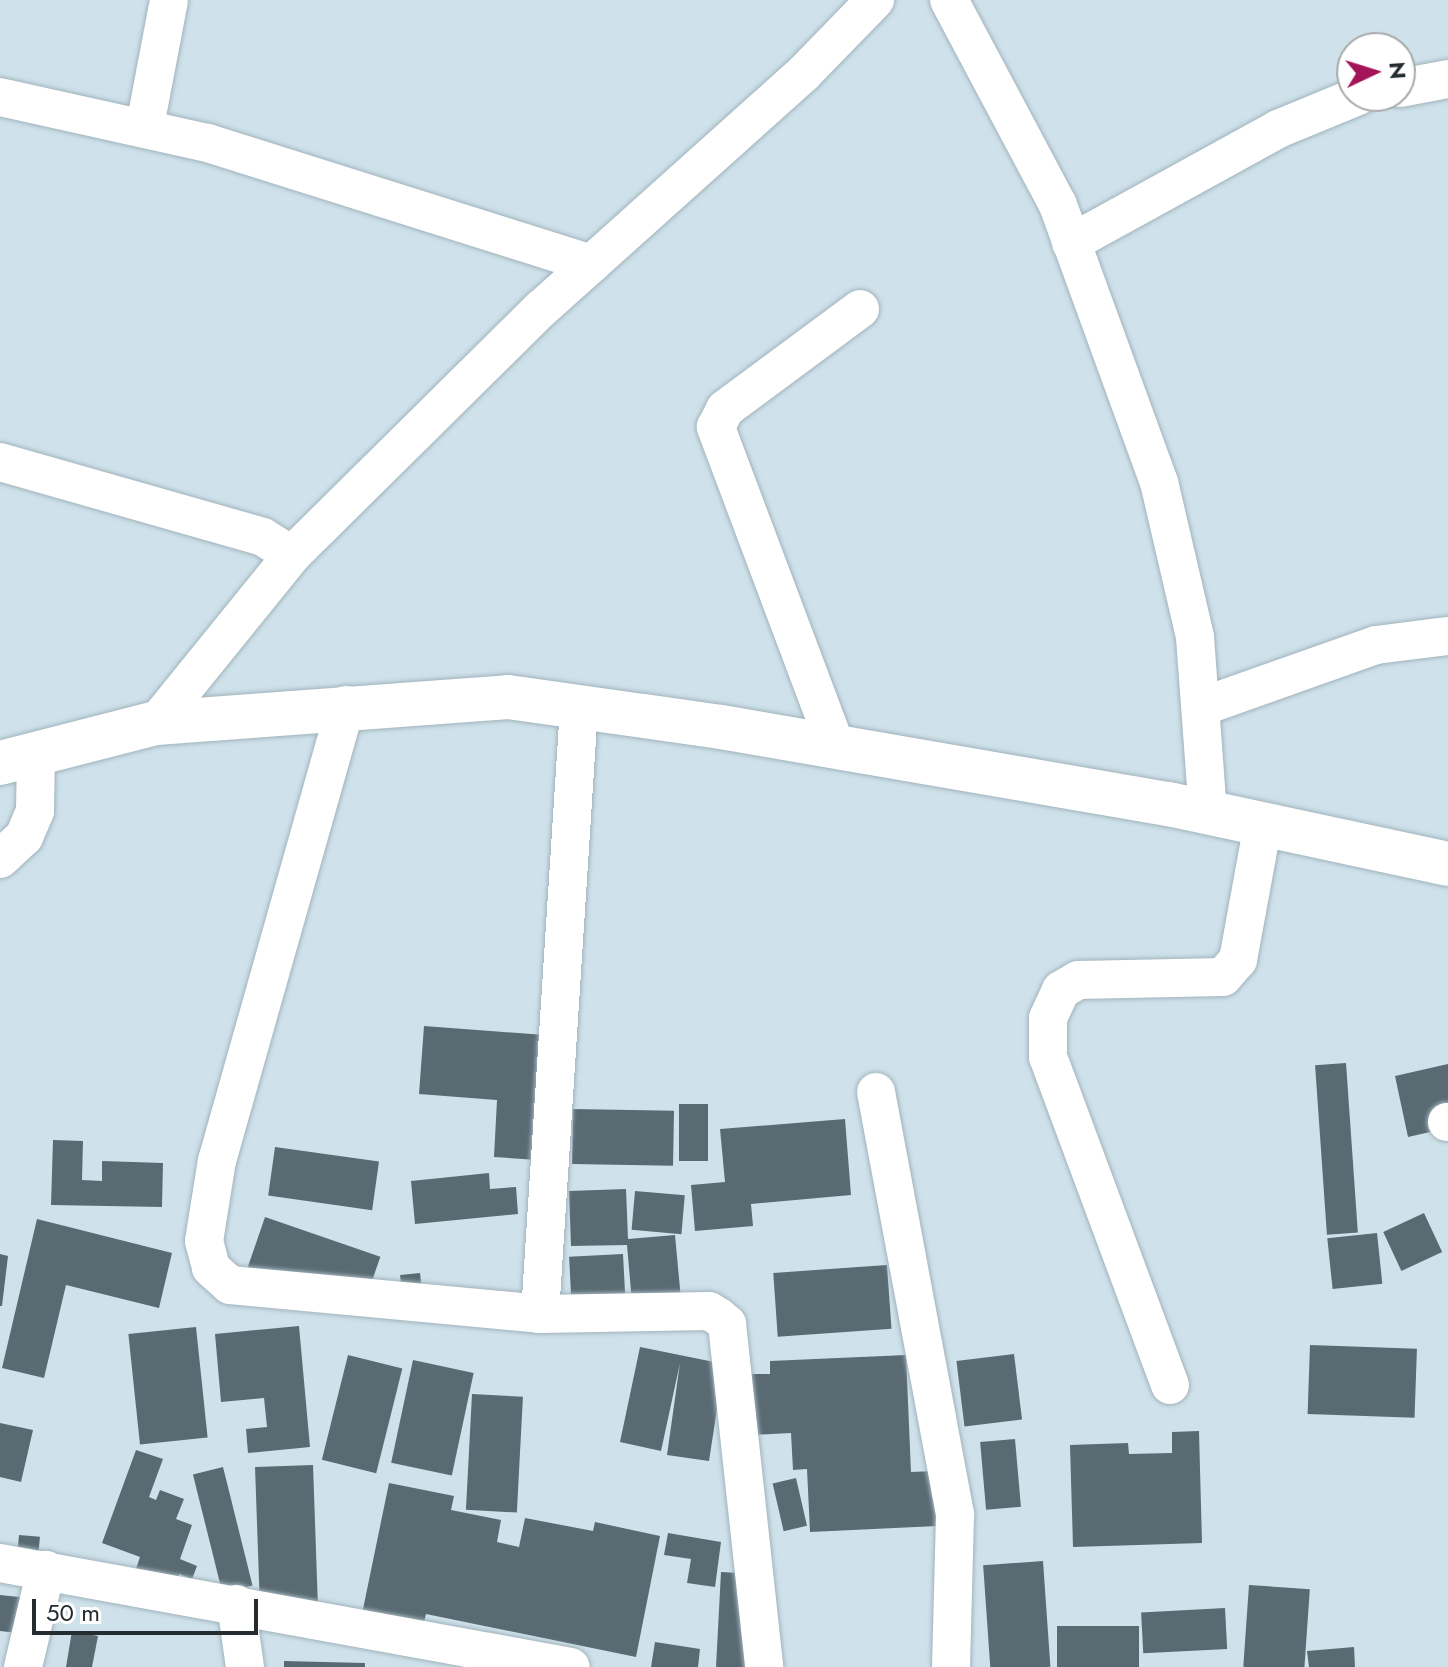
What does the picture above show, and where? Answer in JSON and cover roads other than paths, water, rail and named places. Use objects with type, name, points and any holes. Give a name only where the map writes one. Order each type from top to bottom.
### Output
[{"type":"main road","points":[[18,759],[156,723],[346,705],[508,697],[836,747],[1208,812],[1448,864]]},
{"type":"street","points":[[145,126],[169,0]]},
{"type":"street","points":[[156,723],[292,555],[591,264],[804,73],[875,0]]},
{"type":"street","points":[[949,0],[1058,205],[1159,482],[1195,637],[1208,812]]},
{"type":"street","points":[[1416,85],[1448,79]]},
{"type":"street","points":[[0,97],[145,126],[591,264]]},
{"type":"street","points":[[1071,243],[1278,129],[1336,105]]},
{"type":"street","points":[[836,747],[716,427],[725,409],[860,309]]},
{"type":"street","points":[[0,462],[263,537],[292,555]]},
{"type":"street","points":[[1201,707],[1376,645],[1448,636]]},
{"type":"street","points":[[346,705],[214,1175],[204,1241],[211,1268],[230,1285],[540,1314],[709,1311],[727,1324],[764,1667]]},
{"type":"street","points":[[540,1314],[579,707]]},
{"type":"street","points":[[0,859],[24,837],[35,811],[18,759]]},
{"type":"street","points":[[1170,1385],[1048,1057],[1048,1018],[1061,990],[1078,980],[1223,977],[1238,960],[1263,824]]},
{"type":"street","points":[[876,1092],[954,1507],[951,1667]]},
{"type":"street","points":[[0,1563],[236,1604],[551,1665]]},
{"type":"street","points":[[23,1667],[46,1570]]},
{"type":"street","points":[[236,1604],[245,1667]]}]
